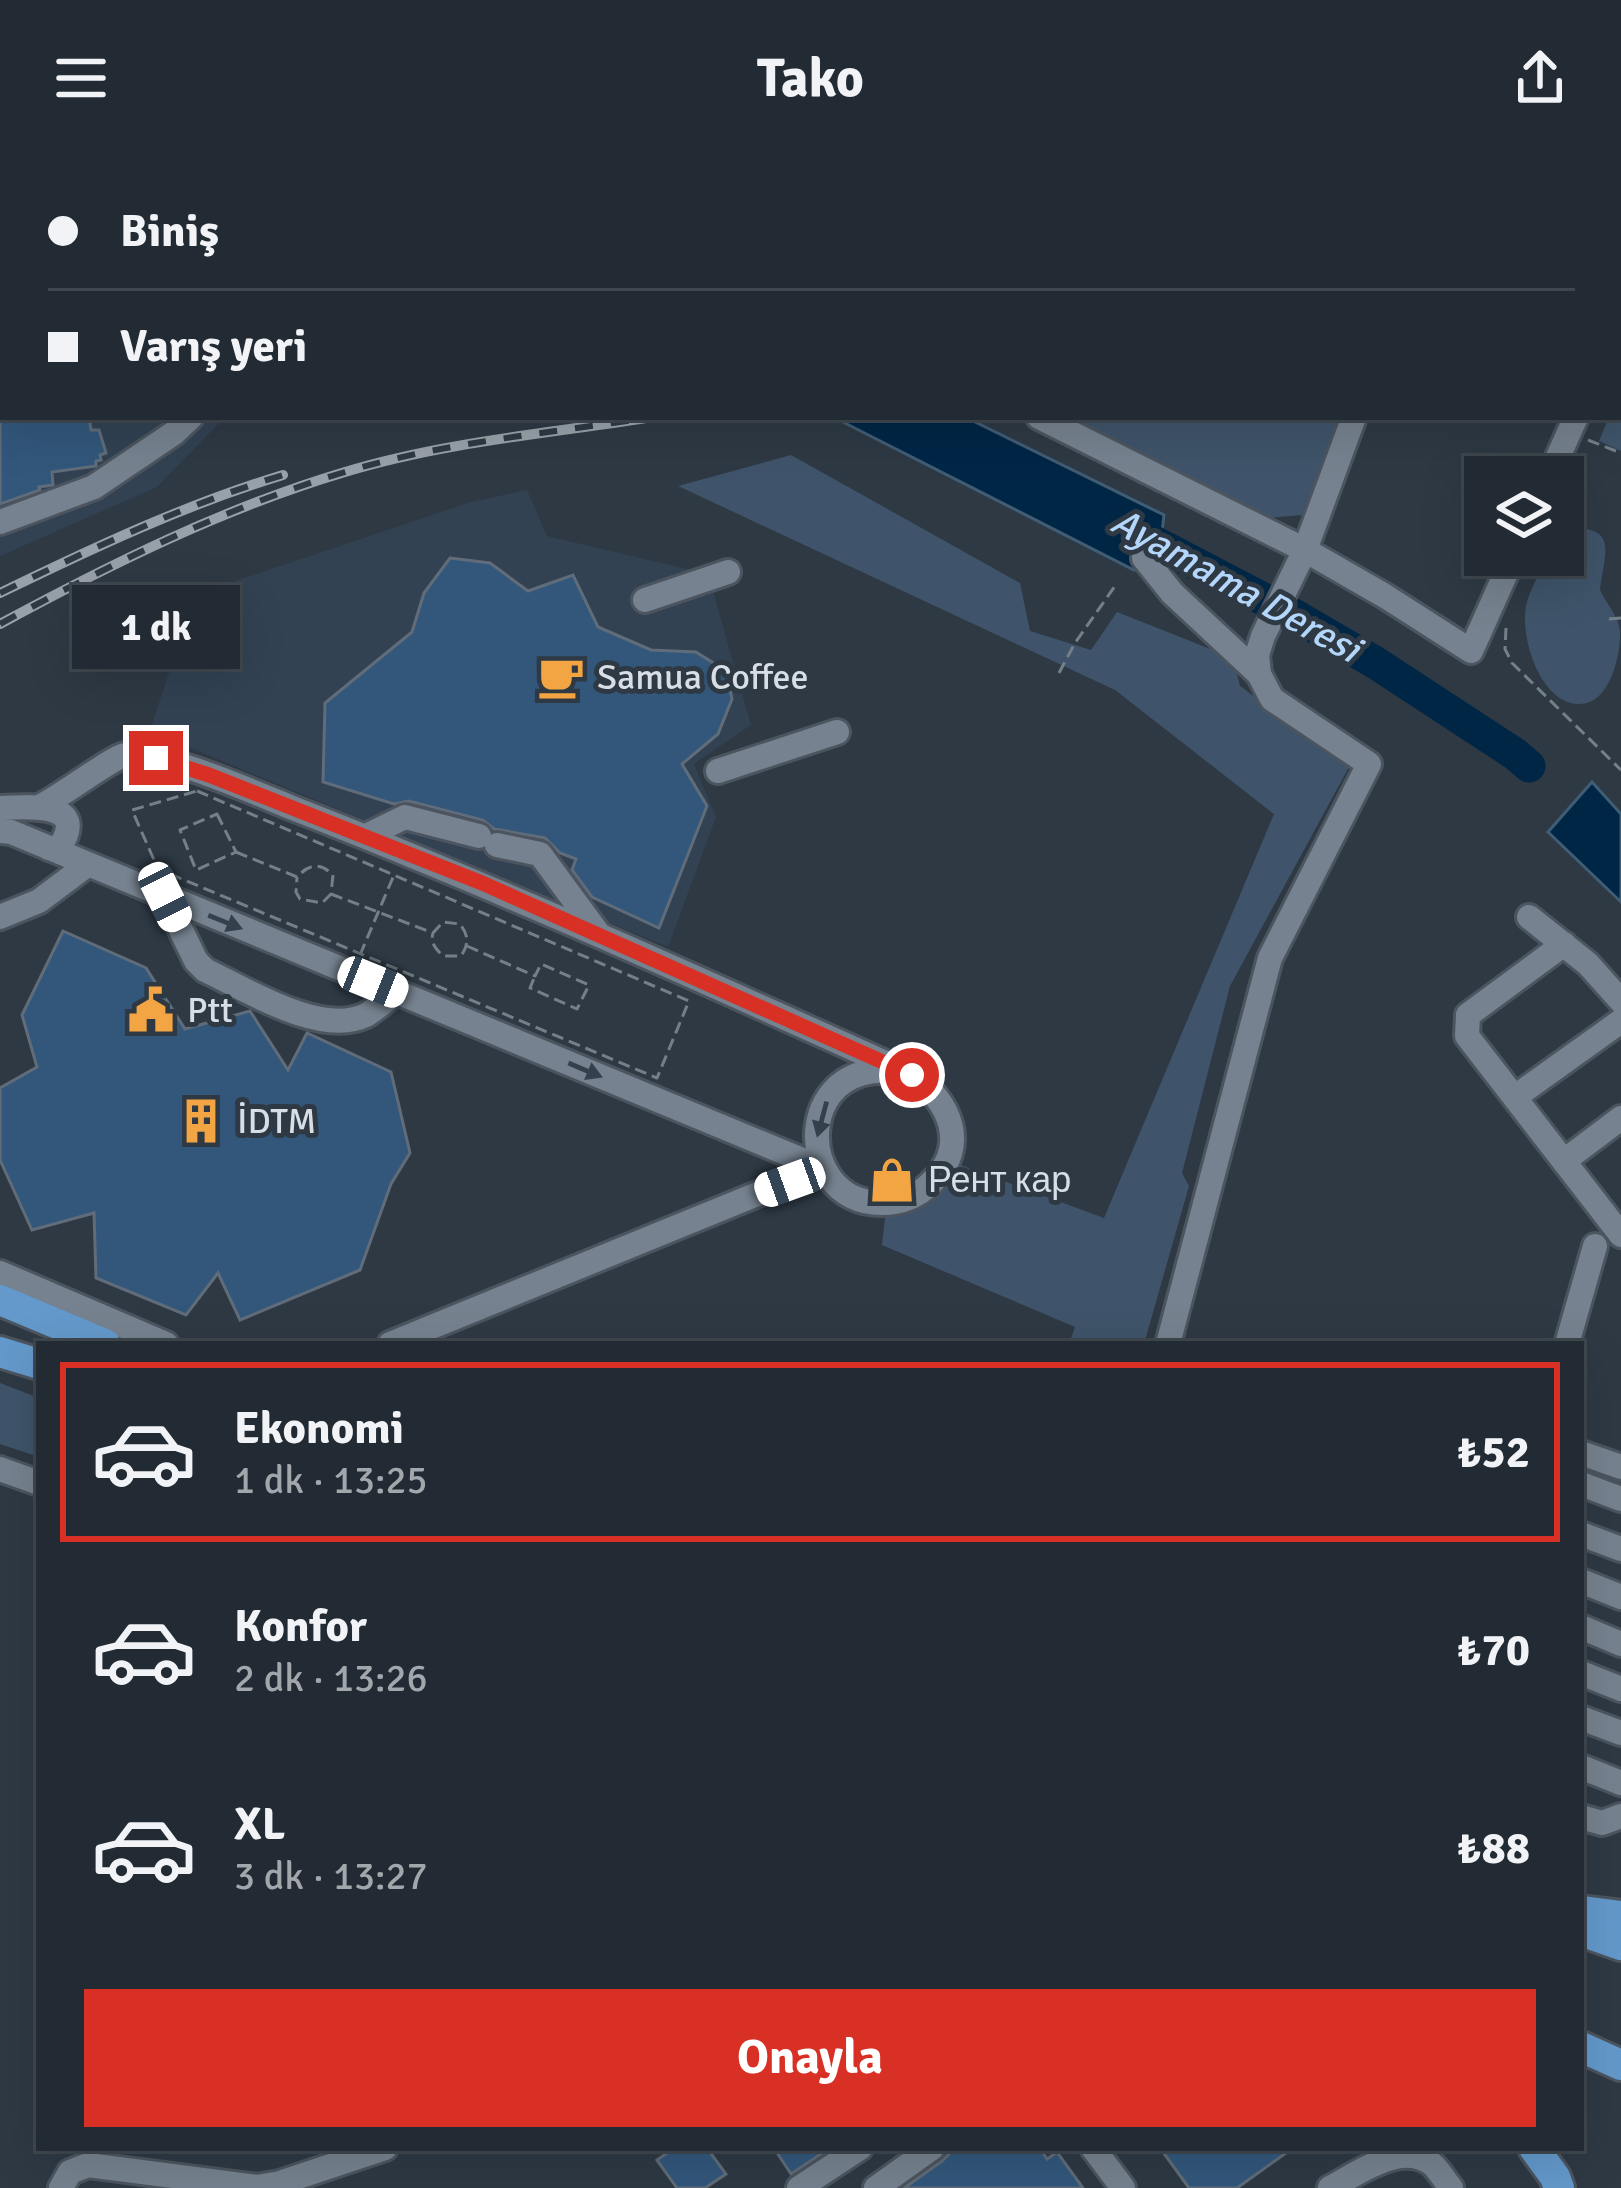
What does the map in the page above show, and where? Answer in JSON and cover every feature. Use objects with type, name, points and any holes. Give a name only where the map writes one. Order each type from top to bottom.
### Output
[{"type":"main road","points":[[0,1300],[98,1341]]},
{"type":"main road","points":[[0,1352],[36,1363]]},
{"type":"main road","points":[[1584,1911],[1621,1916]]},
{"type":"main road","points":[[1584,1931],[1621,1946]]},
{"type":"main road","points":[[1584,2048],[1621,2066]]},
{"type":"main road","points":[[1536,2151],[1559,2188]]},
{"type":"street","points":[[0,522],[94,487],[188,420]]},
{"type":"street","points":[[1045,420],[1301,558],[1385,596],[1471,651],[1505,576]]},
{"type":"street","points":[[1259,674],[1263,636],[1301,558],[1353,420]]},
{"type":"street","points":[[1563,456],[1581,428]]},
{"type":"street","points":[[1144,558],[1172,593],[1259,674],[1272,699],[1369,764],[1270,958],[1169,1341]]},
{"type":"street","points":[[645,600],[728,572]]},
{"type":"street","points":[[718,771],[837,732]]},
{"type":"street","points":[[39,807],[123,755],[156,758],[366,836],[398,863],[598,934],[912,1075],[932,1088],[945,1107],[952,1130],[950,1154],[939,1176],[922,1192],[900,1202],[876,1204],[853,1197],[824,1169],[816,1147],[817,1122],[826,1100],[843,1082],[864,1071],[889,1068],[912,1075]]},
{"type":"street","points":[[0,808],[54,808],[62,813],[64,843],[59,848],[44,846]]},
{"type":"street","points":[[366,836],[406,817],[540,854],[598,934]]},
{"type":"street","points":[[0,831],[824,1169]]},
{"type":"street","points":[[0,917],[38,902],[87,865]]},
{"type":"street","points":[[165,897],[205,970],[294,1012],[333,1023],[364,1016],[396,992]]},
{"type":"street","points":[[1529,917],[1588,964],[1621,1001]]},
{"type":"street","points":[[1564,944],[1468,1015],[1467,1036],[1618,1226]]},
{"type":"street","points":[[1515,1097],[1621,1021]]},
{"type":"street","points":[[1564,1161],[1621,1118]]},
{"type":"street","points":[[397,1341],[824,1169]]},
{"type":"street","points":[[1568,1341],[1595,1246]]},
{"type":"street","points":[[0,1273],[159,1341]]},
{"type":"street","points":[[1584,1455],[1621,1467]]},
{"type":"street","points":[[0,1469],[36,1482]]},
{"type":"street","points":[[1584,1485],[1621,1499]]},
{"type":"street","points":[[1584,1535],[1621,1549]]},
{"type":"street","points":[[1584,1582],[1621,1597]]},
{"type":"street","points":[[1584,1629],[1621,1644]]},
{"type":"street","points":[[1584,1674],[1621,1689]]},
{"type":"street","points":[[1584,1719],[1621,1733]]},
{"type":"street","points":[[1584,1768],[1621,1783]]},
{"type":"street","points":[[1584,1818],[1602,1823],[1621,1816]]},
{"type":"street","points":[[61,2188],[70,2172],[88,2165],[257,2188],[376,2151]]},
{"type":"street","points":[[799,2188],[855,2151]]},
{"type":"street","points":[[876,2188],[928,2151]]},
{"type":"street","points":[[1095,2151],[1123,2188]]},
{"type":"street","points":[[1330,2188],[1393,2157],[1412,2156],[1430,2162],[1451,2188]]},
{"type":"path","points":[[1581,428],[1621,453]]},
{"type":"path","points":[[1060,674],[1075,643],[1115,586]]},
{"type":"path","points":[[1510,613],[1505,649],[1512,663],[1621,770]]},
{"type":"path","points":[[1609,619],[1621,618]]},
{"type":"path","points":[[196,791],[398,863],[689,1001],[657,1078],[361,954],[158,869],[132,809],[196,791]]},
{"type":"path","points":[[236,852],[196,870],[180,830],[217,814],[236,852],[297,877]]},
{"type":"path","points":[[361,954],[398,863]]},
{"type":"path","points":[[314,865],[326,868],[333,875],[331,894],[322,903],[300,899],[297,877],[314,865]]},
{"type":"path","points":[[331,894],[433,933]]},
{"type":"path","points":[[443,922],[460,924],[467,933],[467,946],[460,956],[443,956],[435,949],[433,933],[443,922]]},
{"type":"path","points":[[467,946],[535,976]]},
{"type":"path","points":[[541,964],[589,985],[577,1009],[530,988],[535,976],[541,964]]},
{"type":"shaded area","points":[[0,420],[222,420],[157,487],[0,556]]},
{"type":"shaded area","points":[[839,420],[971,420],[1164,515],[1162,532],[1134,570]]},
{"type":"shaded area","points":[[1076,420],[1338,420],[1302,515],[1266,518]]},
{"type":"shaded area","points":[[1608,420],[1621,420],[1621,451],[1599,441]]},
{"type":"shaded area","points":[[791,455],[1020,583],[1030,631],[1091,650],[1117,612],[1233,658],[1240,686],[1349,767],[1230,986],[1182,1173],[1189,1186],[1145,1341],[1070,1341],[1075,1327],[882,1245],[885,1218],[937,1192],[958,1164],[1104,1218],[1274,814],[1115,690],[678,486]]},
{"type":"shaded area","points":[[527,490],[547,536],[708,574],[751,725],[694,764],[716,817],[668,947],[150,731],[194,595],[471,502]]},
{"type":"shaded area","points":[[1584,529],[1602,538],[1605,555],[1600,590],[1620,631],[1611,678],[1589,702],[1565,701],[1543,681],[1536,666],[1525,619],[1538,576],[1584,576]]},
{"type":"shaded area","points":[[1592,782],[1621,814],[1621,902],[1548,832]]},
{"type":"shaded area","points":[[0,1383],[36,1397],[36,1456],[0,1444]]},
{"type":"building","points":[[0,420],[89,420],[91,430],[99,430],[106,453],[96,466],[52,472],[53,485],[0,504]]},
{"type":"building","points":[[450,558],[490,563],[528,591],[573,575],[598,627],[651,650],[696,652],[726,671],[732,699],[718,734],[682,764],[707,806],[659,928],[592,897],[572,870],[576,859],[560,853],[545,838],[494,829],[483,820],[409,801],[394,804],[323,782],[325,703],[412,632],[424,593]]},
{"type":"building","name":"İDTM","points":[[63,931],[146,968],[185,1029],[250,1011],[288,1070],[307,1033],[391,1072],[410,1153],[391,1184],[360,1270],[240,1320],[218,1273],[186,1315],[96,1278],[94,1213],[32,1230],[0,1160],[0,1088],[37,1067],[22,1015]]},
{"type":"building","points":[[670,2151],[709,2151],[726,2174],[705,2188],[677,2188],[657,2160]]},
{"type":"building","points":[[776,2151],[826,2151],[791,2174]]},
{"type":"building","points":[[952,2151],[1042,2151],[1047,2159],[1057,2152],[1083,2188],[904,2188]]},
{"type":"building","points":[[1162,2151],[1289,2151],[1237,2188],[1189,2188]]},
{"type":"waterway","name":"Ayamama Deresi","points":[[1118,523],[1376,663],[1529,766]]},
{"type":"railway","points":[[0,624],[169,539],[300,486],[459,446],[633,420]]},
{"type":"railway","points":[[0,593],[174,514],[283,475]]},
{"type":"place","name":"Samua Coffee","points":[[561,677]]},
{"type":"place","name":"Ptt","points":[[151,1010]]},
{"type":"place","name":"İDTM","points":[[201,1121]]},
{"type":"place","name":"Рент кар","points":[[892,1180]]},
{"type":"route","points":[[156,758],[482,883],[912,1075]]}]
